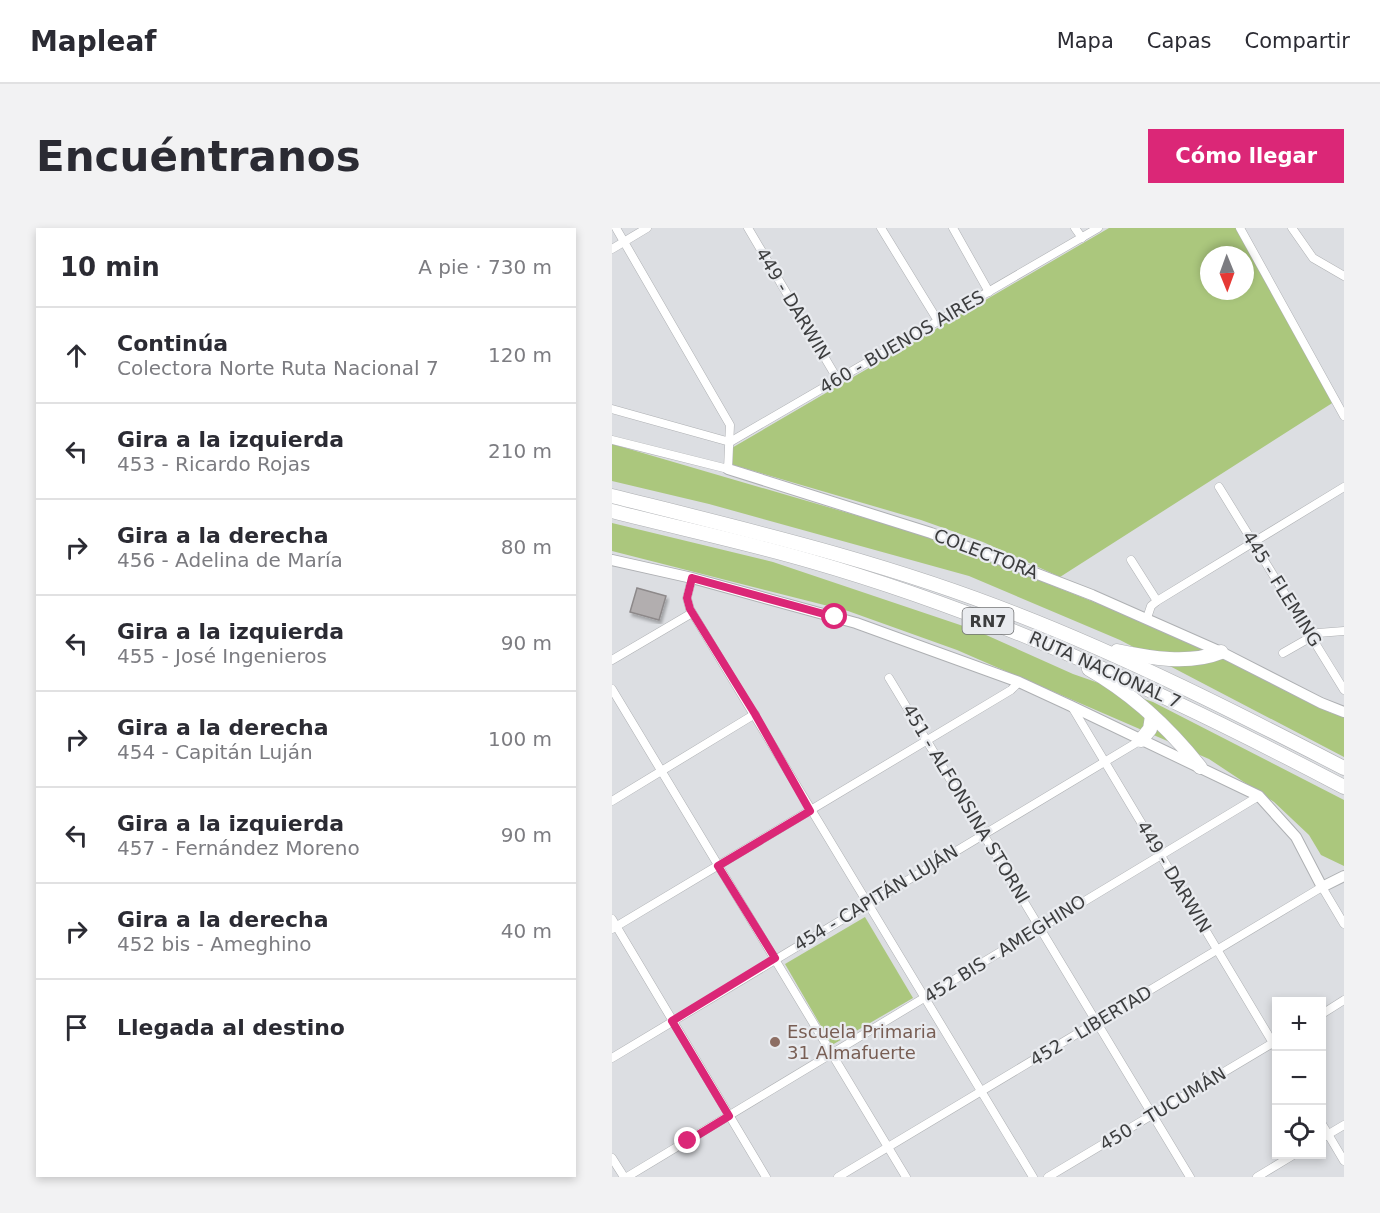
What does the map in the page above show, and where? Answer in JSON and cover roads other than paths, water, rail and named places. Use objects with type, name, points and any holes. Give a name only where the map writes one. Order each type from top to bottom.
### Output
[{"type":"highway","name":"RUTA NACIONAL 7","points":[[612,496],[814,546],[1016,614],[1204,696],[1344,768]]},
{"type":"highway","name":"RUTA NACIONAL 7","points":[[612,511],[810,560],[923,597],[1046,644],[1202,713],[1344,787]]},
{"type":"highway","points":[[1046,644],[1107,680],[1177,739],[1200,766]]},
{"type":"highway","points":[[1089,644],[1131,654],[1178,659],[1204,657],[1221,652]]},
{"type":"highway","points":[[1141,740],[1150,729],[1152,716]]},
{"type":"street","points":[[615,228],[730,425],[728,469]]},
{"type":"street","points":[[612,249],[647,228]]},
{"type":"street","name":"449 - DARWIN","points":[[748,228],[838,380]]},
{"type":"street","points":[[881,228],[938,321]]},
{"type":"street","points":[[953,228],[989,292]]},
{"type":"street","points":[[1076,228],[1082,238]]},
{"type":"street","name":"460 - BUENOS AIRES","points":[[730,442],[1098,228]]},
{"type":"street","points":[[1240,228],[1344,416]]},
{"type":"street","points":[[1292,228],[1313,258],[1344,276]]},
{"type":"street","points":[[612,409],[730,442]]},
{"type":"street","name":"COLECTORA","points":[[612,440],[728,469],[931,533],[1147,618],[1344,712]]},
{"type":"street","name":"445 - FLEMING","points":[[1219,487],[1344,690]]},
{"type":"street","points":[[1147,618],[1151,606],[1157,601],[1344,487]]},
{"type":"street","points":[[612,560],[692,578],[855,623],[924,646],[1019,682],[1200,766],[1259,796],[1296,837],[1344,924]]},
{"type":"street","points":[[1131,560],[1157,601]]},
{"type":"street","points":[[692,578],[687,598],[692,612],[755,714],[810,811],[868,902],[1033,1177]]},
{"type":"street","points":[[612,660],[692,612]]},
{"type":"street","points":[[1283,653],[1318,633],[1344,630]]},
{"type":"street","name":"451 - ALFONSINA STORNI","points":[[889,678],[1190,1177]]},
{"type":"street","points":[[766,1177],[614,925],[928,741],[1011,690],[1019,682]]},
{"type":"street","points":[[612,689],[906,1177]]},
{"type":"street","name":"449 - DARWIN","points":[[1071,706],[1272,1039]]},
{"type":"street","points":[[612,801],[755,714]]},
{"type":"street","name":"454 - CAPITÁN LUJÁN","points":[[612,1058],[868,902],[1141,740]]},
{"type":"street","name":"452 BIS - AMEGHINO","points":[[625,1177],[833,1055],[1040,926],[1259,796]]},
{"type":"street","name":"452 - LIBERTAD","points":[[838,1177],[1344,876]]},
{"type":"street","points":[[1326,1011],[1344,1000]]},
{"type":"street","name":"450 - TUCUMÁN","points":[[1048,1177],[1272,1046]]},
{"type":"street","points":[[1326,1135],[1344,1125]]},
{"type":"street","points":[[1326,1137],[1344,1161]]},
{"type":"street","points":[[612,1158],[625,1177]]},
{"type":"street","points":[[1257,1177],[1288,1159]]},
{"type":"place","name":"Escuela Primaria 31 Almafuerte","points":[[775,1042]]}]
